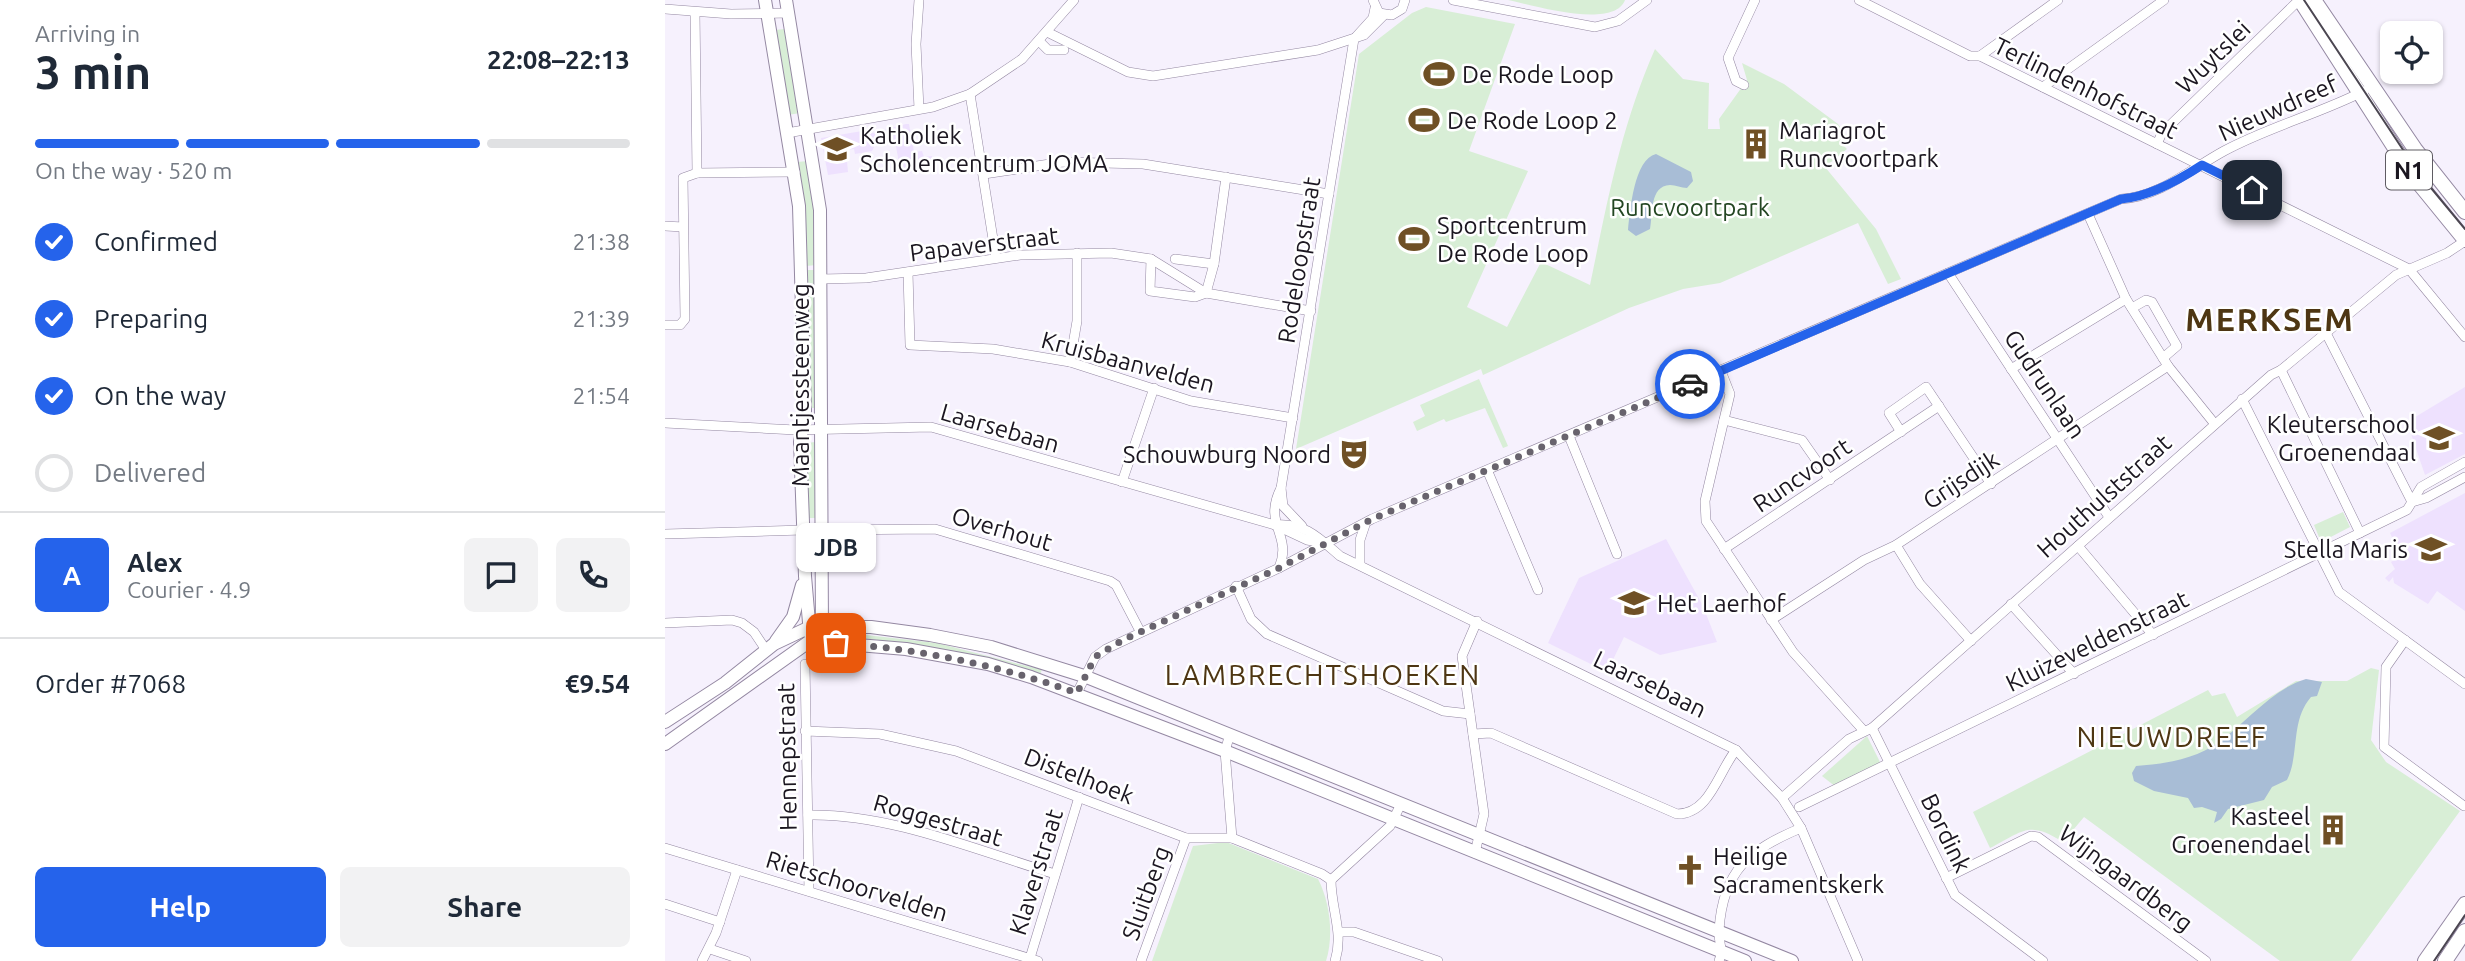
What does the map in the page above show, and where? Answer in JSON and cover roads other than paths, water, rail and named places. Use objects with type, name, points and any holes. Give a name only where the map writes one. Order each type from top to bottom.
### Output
[{"type":"main road","name":"N1","points":[[2300,0],[2366,90],[2465,212]]},
{"type":"main road","name":"N1","points":[[2314,0],[2417,181],[2465,241]]},
{"type":"main road","points":[[2424,961],[2465,904]]},
{"type":"main road","points":[[2445,961],[2465,931]]},
{"type":"street","name":"Maantjessteenweg","points":[[765,0],[795,172],[801,267],[804,576],[817,626]]},
{"type":"street","points":[[919,0],[916,44],[919,109]]},
{"type":"street","points":[[787,133],[919,109],[970,94],[1022,59],[1074,0]]},
{"type":"street","points":[[1047,32],[1128,72],[1153,76],[1299,55],[1354,39],[1364,34],[1384,15],[1398,13],[1405,0]]},
{"type":"street","points":[[1453,0],[1595,27],[1618,22],[1647,0]]},
{"type":"street","points":[[1744,85],[1736,81],[1728,58],[1755,0]]},
{"type":"street","name":"Terlindenhofstraat","points":[[1859,0],[1883,5],[1891,18],[1970,56],[1980,56],[2409,269]]},
{"type":"street","points":[[1980,56],[2058,0]]},
{"type":"street","points":[[2043,88],[2164,0]]},
{"type":"street","name":"Wuytslei","points":[[2157,144],[2162,133],[2300,0]]},
{"type":"street","points":[[1354,39],[1373,18],[1374,4]]},
{"type":"street","points":[[1374,4],[1384,15]]},
{"type":"street","name":"Maantjessteenweg","points":[[767,14],[787,7],[820,210],[821,530],[816,641]]},
{"type":"street","points":[[665,9],[767,14]]},
{"type":"street","points":[[695,12],[697,173]]},
{"type":"street","name":"Rodeloopstraat","points":[[1275,525],[1283,506],[1282,488],[1354,39]]},
{"type":"street","points":[[1039,41],[1048,50],[1064,50]]},
{"type":"street","name":"Nieuwdreef","points":[[1077,693],[1095,657],[1140,632],[1279,568],[1325,543],[1948,273],[2185,176],[2223,152],[2366,90]]},
{"type":"street","points":[[970,94],[996,258]]},
{"type":"street","points":[[983,174],[1063,162],[1143,164],[1329,194]]},
{"type":"street","points":[[665,325],[680,325],[685,319],[683,178],[697,173],[795,172]]},
{"type":"street","points":[[1206,293],[1214,264],[1226,177]]},
{"type":"street","points":[[2088,214],[2126,299],[2165,362],[2214,423]]},
{"type":"street","points":[[665,226],[683,227]]},
{"type":"street","name":"Houthulststraat","points":[[1782,797],[1849,739],[1868,729],[1971,641],[2214,423],[2375,290],[2409,269],[2465,241]]},
{"type":"street","points":[[1070,362],[1077,321],[1077,253]]},
{"type":"street","name":"Papaverstraat","points":[[821,279],[866,278],[996,258],[1077,253],[1151,259]]},
{"type":"street","points":[[1206,293],[1195,297],[1150,291],[1151,259],[1206,293],[1311,311]]},
{"type":"street","points":[[1175,259],[1214,264]]},
{"type":"street","points":[[2409,269],[2465,337]]},
{"type":"street","name":"Kruisbaanvelden","points":[[908,272],[910,345],[993,349],[1070,362],[1191,401],[1293,418]]},
{"type":"street","name":"Gudrunlaan","points":[[1948,273],[2060,438],[2109,517]]},
{"type":"street","points":[[2011,369],[2126,299]]},
{"type":"street","points":[[2132,308],[2146,300],[2152,302],[2174,337],[2177,346],[2165,362]]},
{"type":"street","points":[[2326,333],[2412,502]]},
{"type":"street","name":"Grijsdijk","points":[[1771,620],[1864,560],[1896,545],[1991,484],[2165,362]]},
{"type":"street","points":[[2281,370],[2360,533]]},
{"type":"street","name":"Bordink","points":[[1721,371],[1730,394],[1704,510],[1706,521],[1771,620],[1808,670],[1868,729],[1890,763],[1955,895],[2043,961]]},
{"type":"street","points":[[1901,432],[1890,411],[1926,387],[1991,484]]},
{"type":"street","points":[[1122,482],[1154,388]]},
{"type":"street","points":[[2242,399],[2339,592],[2465,684]]},
{"type":"street","name":"Runcvoort","points":[[1724,549],[1939,406]]},
{"type":"street","points":[[1724,420],[1802,440],[1830,480]]},
{"type":"street","name":"Laarsebaan","points":[[665,423],[802,429],[931,427],[1275,525],[1307,540],[1325,543]]},
{"type":"street","points":[[1569,436],[1617,554]]},
{"type":"street","points":[[2412,502],[2421,487],[2465,462]]},
{"type":"street","points":[[1488,471],[1538,590]]},
{"type":"street","points":[[2412,502],[2465,477]]},
{"type":"street","name":"Rodeloopstraat","points":[[1275,525],[1276,499],[1282,488]]},
{"type":"street","name":"Kluizeveldenstraat","points":[[1890,763],[2321,554],[2407,510],[2412,502]]},
{"type":"street","points":[[1283,506],[1306,529]]},
{"type":"street","name":"Laarsebaan","points":[[1275,525],[1288,524],[1306,529],[1340,556],[1736,750],[1782,797],[1801,828],[1858,961]]},
{"type":"street","points":[[1275,525],[1283,539],[1284,555],[1279,568]]},
{"type":"street","points":[[1360,565],[1360,540],[1365,525]]},
{"type":"street","name":"Overhout","points":[[821,530],[935,529],[1110,581],[1116,585],[1140,632]]},
{"type":"street","points":[[665,534],[803,530]]},
{"type":"street","points":[[1896,545],[1920,584],[1971,641]]},
{"type":"street","points":[[2078,546],[2153,635]]},
{"type":"street","points":[[665,722],[725,683],[770,647],[793,617],[804,576]]},
{"type":"street","points":[[1236,586],[1251,619],[1267,634],[1443,711],[1470,714]]},
{"type":"street","points":[[2011,604],[2074,674]]},
{"type":"street","points":[[665,623],[732,620],[742,623],[770,647]]},
{"type":"street","points":[[1475,853],[1484,814],[1462,656],[1477,621]]},
{"type":"street","points":[[770,647],[817,626],[871,627],[991,647],[1084,676],[1791,961]]},
{"type":"street","points":[[2405,640],[2386,667],[2385,747],[2464,806]]},
{"type":"street","points":[[665,744],[816,641],[906,649],[988,664],[1077,693],[1225,751],[1721,956],[1745,961]]},
{"type":"street","name":"Hennepstraat","points":[[805,664],[809,891]]},
{"type":"street","name":"Distelhoek","points":[[805,731],[856,731],[912,739],[956,751],[1186,838],[1232,838],[1331,880]]},
{"type":"street","points":[[1473,734],[1491,733],[1677,814],[1697,810],[1736,750]]},
{"type":"street","points":[[1230,734],[1225,751],[1232,838]]},
{"type":"street","points":[[1800,807],[1890,763]]},
{"type":"street","name":"Klaverstraat","points":[[1034,960],[1055,874],[1079,797]]},
{"type":"street","points":[[1335,961],[1340,932],[1335,921],[1331,880],[1395,819],[1401,804]]},
{"type":"street","name":"Roggestraat","points":[[808,815],[855,817],[884,823],[1055,874]]},
{"type":"street","points":[[1721,956],[1719,932],[1735,869],[1782,836],[1801,828]]},
{"type":"street","name":"Wijngaardberg","points":[[1946,878],[2031,836],[2038,837],[2206,961]]},
{"type":"street","name":"Sluitberg","points":[[1141,961],[1186,838]]},
{"type":"street","name":"Rietschoorvelden","points":[[665,848],[1034,960]]},
{"type":"street","points":[[702,961],[710,949],[737,870]]},
{"type":"street","points":[[665,904],[720,922]]},
{"type":"street","points":[[1340,932],[1354,932],[1438,961]]},
{"type":"street","points":[[710,949],[746,961]]},
{"type":"water","points":[[1656,154],[1691,172],[1693,181],[1687,188],[1670,185],[1658,190],[1653,202],[1650,229],[1636,236],[1628,230],[1635,187],[1643,165]]},
{"type":"water","points":[[2306,679],[2322,682],[2317,696],[2311,697],[2300,716],[2287,780],[2272,787],[2264,800],[2228,809],[2221,819],[2214,823],[2217,812],[2202,807],[2194,808],[2188,798],[2154,791],[2134,781],[2132,773],[2136,766],[2179,760],[2210,748],[2282,690]]},
{"type":"tram line","points":[[2304,0],[2417,171],[2465,229]]},
{"type":"tram line","points":[[2434,961],[2465,915]]},
{"type":"place","name":"De Rode Loop","points":[[1439,74]]},
{"type":"place","name":"De Rode Loop 2","points":[[1424,120]]},
{"type":"place","name":"Mariagrot Runcvoortpark","points":[[1756,144]]},
{"type":"place","name":"Katholiek Scholencentrum JOMA","points":[[837,149]]},
{"type":"place","name":"Sportcentrum De Rode Loop","points":[[1414,239]]},
{"type":"place","name":"Kleuterschool Groenendaal","points":[[2439,438]]},
{"type":"place","name":"Schouwburg Noord","points":[[1354,454]]},
{"type":"place","name":"Stella Maris","points":[[2431,549]]},
{"type":"place","name":"Het Laerhof","points":[[1634,603]]},
{"type":"place","name":"JDB","points":[[836,643]]},
{"type":"place","name":"Kasteel Groenendael","points":[[2333,830]]},
{"type":"place","name":"Heilige Sacramentskerk","points":[[1690,870]]},
{"type":"district","name":"MERKSEM","points":[[2270,319]]},
{"type":"district","name":"LAMBRECHTSHOEKEN","points":[[1323,674]]},
{"type":"district","name":"NIEUWDREEF","points":[[2172,736]]},
{"type":"park label","name":"Runcvoortpark","points":[[1690,207]]}]
